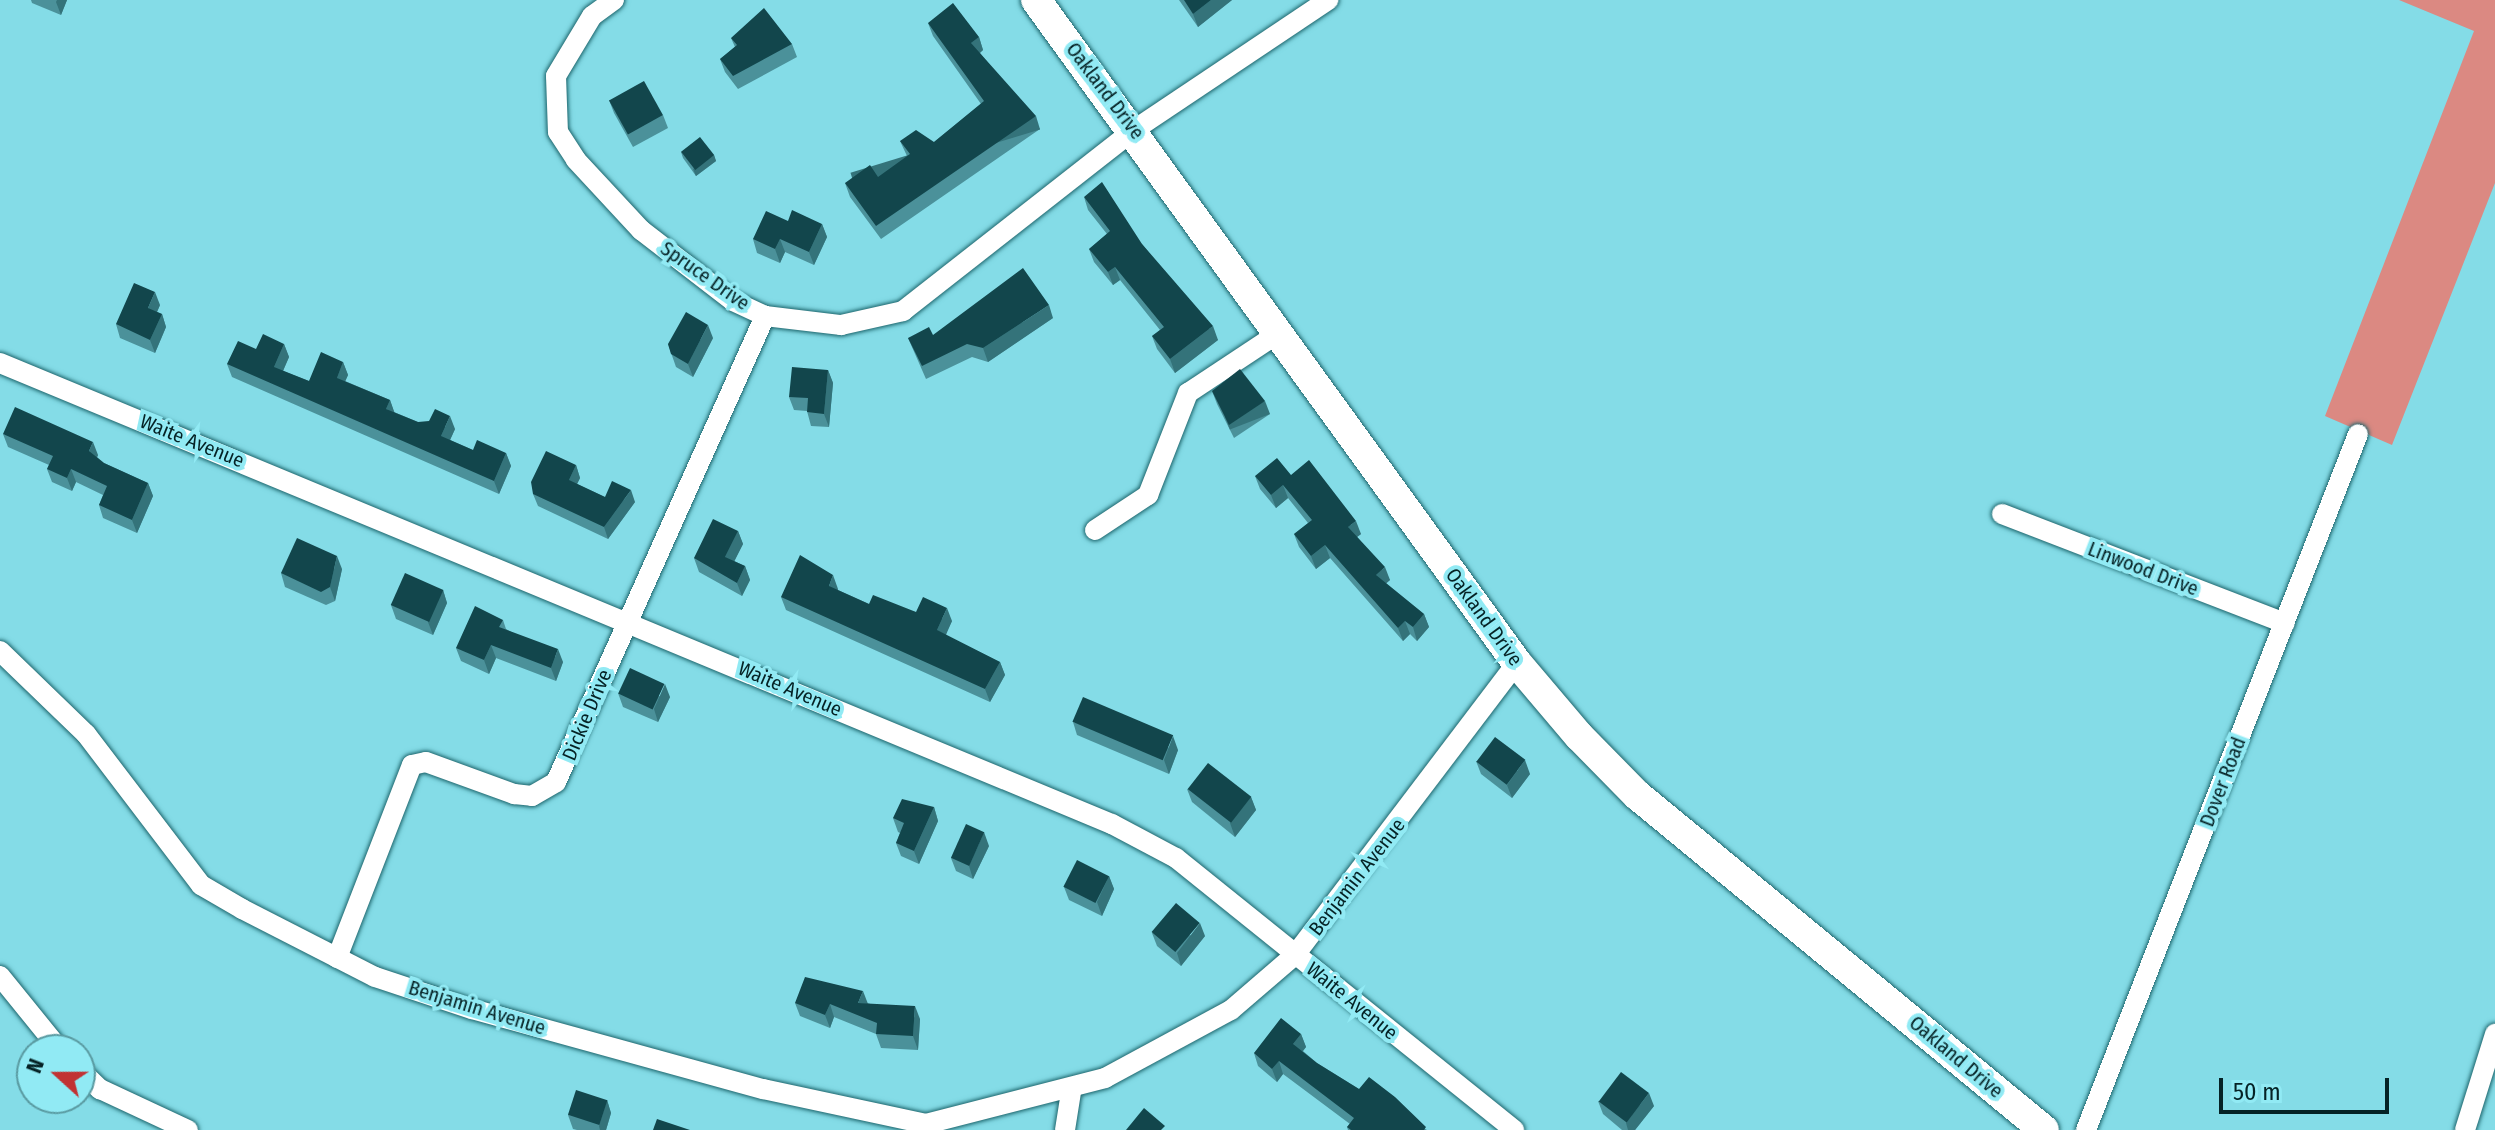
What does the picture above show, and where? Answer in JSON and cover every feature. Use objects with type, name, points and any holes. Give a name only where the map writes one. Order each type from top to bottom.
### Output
[{"type":"main road","name":"Oakland Drive","points":[[1036,0],[1134,130],[1517,663],[1637,795],[2044,1130]]},
{"type":"street","name":"Spruce Drive","points":[[614,0],[592,16],[556,76],[558,132],[604,195],[641,230],[765,316],[841,325],[903,311],[1134,130],[1328,0]]},
{"type":"street","name":"Dickie Drive","points":[[337,958],[412,765],[426,762],[514,794],[545,792],[568,763],[628,620],[765,316]]},
{"type":"street","points":[[1095,530],[1148,495],[1188,393],[1280,332]]},
{"type":"street","name":"Waite Avenue","points":[[0,363],[628,620],[1112,824],[1176,858],[1514,1130]]},
{"type":"street","name":"Dover Road","points":[[2086,1130],[2358,434]]},
{"type":"street","name":"Linwood Drive","points":[[2002,514],[2285,623]]},
{"type":"street","name":"Benjamin Avenue","points":[[0,651],[86,734],[201,885],[337,958],[472,1009],[866,1123],[932,1127],[1071,1091],[1183,1041],[1295,955],[1517,663]]},
{"type":"street","points":[[0,976],[47,1034]]},
{"type":"street","points":[[2465,1130],[2495,1034]]},
{"type":"street","points":[[96,1085],[188,1130]]},
{"type":"street","points":[[1065,1130],[1071,1091]]},
{"type":"shaded area","points":[[2399,0],[2495,0],[2495,183],[2392,445],[2325,416],[2474,31]]},
{"type":"building","points":[[1184,0],[1211,0],[1193,14]]},
{"type":"building","points":[[953,3],[979,37],[971,43],[1036,116],[876,226],[845,183],[870,165],[878,177],[910,154],[900,141],[916,130],[934,142],[984,101],[928,23]]},
{"type":"building","points":[[764,8],[792,44],[733,76],[720,59],[737,45],[731,38]]},
{"type":"building","points":[[644,81],[663,115],[628,135],[609,100]]},
{"type":"building","points":[[700,137],[714,155],[695,170],[681,152]]},
{"type":"building","points":[[1102,182],[1142,244],[1213,326],[1170,359],[1152,336],[1164,327],[1115,267],[1108,272],[1089,249],[1110,231],[1084,197]]},
{"type":"building","points":[[792,210],[822,224],[809,252],[780,239],[775,249],[753,239],[766,211],[788,221]]},
{"type":"building","points":[[1023,268],[1049,305],[983,348],[967,344],[922,366],[908,338],[929,327],[933,335]]},
{"type":"building","points":[[134,283],[155,292],[148,308],[162,314],[150,340],[116,324]]},
{"type":"building","points":[[686,312],[708,325],[688,364],[671,354],[668,344]]},
{"type":"building","points":[[263,334],[284,344],[274,367],[309,381],[321,352],[343,362],[337,378],[390,400],[386,409],[418,422],[429,421],[435,409],[450,416],[441,436],[473,450],[477,440],[506,453],[494,481],[227,364],[238,341],[256,349]]},
{"type":"building","points":[[792,367],[828,370],[824,414],[807,412],[808,398],[789,397]]},
{"type":"building","points":[[1240,369],[1265,401],[1229,425],[1212,391]]},
{"type":"building","points":[[15,407],[93,442],[89,451],[104,463],[148,483],[132,520],[99,505],[107,486],[71,469],[67,478],[47,469],[53,456],[3,434]]},
{"type":"building","points":[[546,451],[576,465],[569,480],[605,497],[612,481],[631,490],[604,527],[533,494],[531,482]]},
{"type":"building","points":[[1277,458],[1291,475],[1309,460],[1356,521],[1348,527],[1385,567],[1376,575],[1424,614],[1413,627],[1405,621],[1398,628],[1325,545],[1311,556],[1294,534],[1312,520],[1283,485],[1271,495],[1255,476]]},
{"type":"building","points":[[713,519],[738,531],[725,557],[745,566],[737,583],[694,558]]},
{"type":"building","points":[[297,538],[337,556],[330,587],[321,592],[281,573]]},
{"type":"building","points":[[800,555],[833,575],[829,586],[869,604],[873,595],[916,612],[923,597],[947,608],[937,630],[1000,662],[985,689],[781,597]]},
{"type":"building","points":[[405,573],[443,590],[429,622],[391,605]]},
{"type":"building","points":[[475,606],[503,620],[499,627],[558,649],[551,668],[491,645],[484,660],[456,648]]},
{"type":"building","points":[[630,668],[664,684],[653,709],[618,693]]},
{"type":"building","points":[[1083,697],[1173,735],[1163,760],[1072,722]]},
{"type":"building","points":[[1495,737],[1525,760],[1507,785],[1476,762]]},
{"type":"building","points":[[1208,763],[1251,797],[1231,823],[1188,789]]},
{"type":"building","points":[[902,799],[934,807],[914,851],[896,843],[904,823],[893,818]]},
{"type":"building","points":[[966,824],[984,832],[969,866],[951,858]]},
{"type":"building","points":[[1077,860],[1109,876],[1095,903],[1063,887]]},
{"type":"building","points":[[1176,903],[1200,923],[1175,952],[1152,932]]},
{"type":"building","points":[[805,977],[863,991],[858,1003],[915,1006],[913,1036],[876,1034],[877,1023],[830,1004],[825,1015],[795,1003]]},
{"type":"building","points":[[1281,1018],[1301,1034],[1293,1044],[1317,1063],[1359,1089],[1369,1077],[1395,1097],[1426,1127],[1424,1130],[1351,1130],[1347,1127],[1354,1118],[1279,1061],[1272,1069],[1254,1053]]},
{"type":"building","points":[[1621,1072],[1649,1093],[1627,1123],[1599,1102]]},
{"type":"building","points":[[576,1090],[607,1100],[599,1125],[568,1115]]},
{"type":"building","points":[[1144,1108],[1165,1126],[1161,1130],[1126,1130]]},
{"type":"building","points":[[657,1119],[690,1130],[653,1130]]}]
